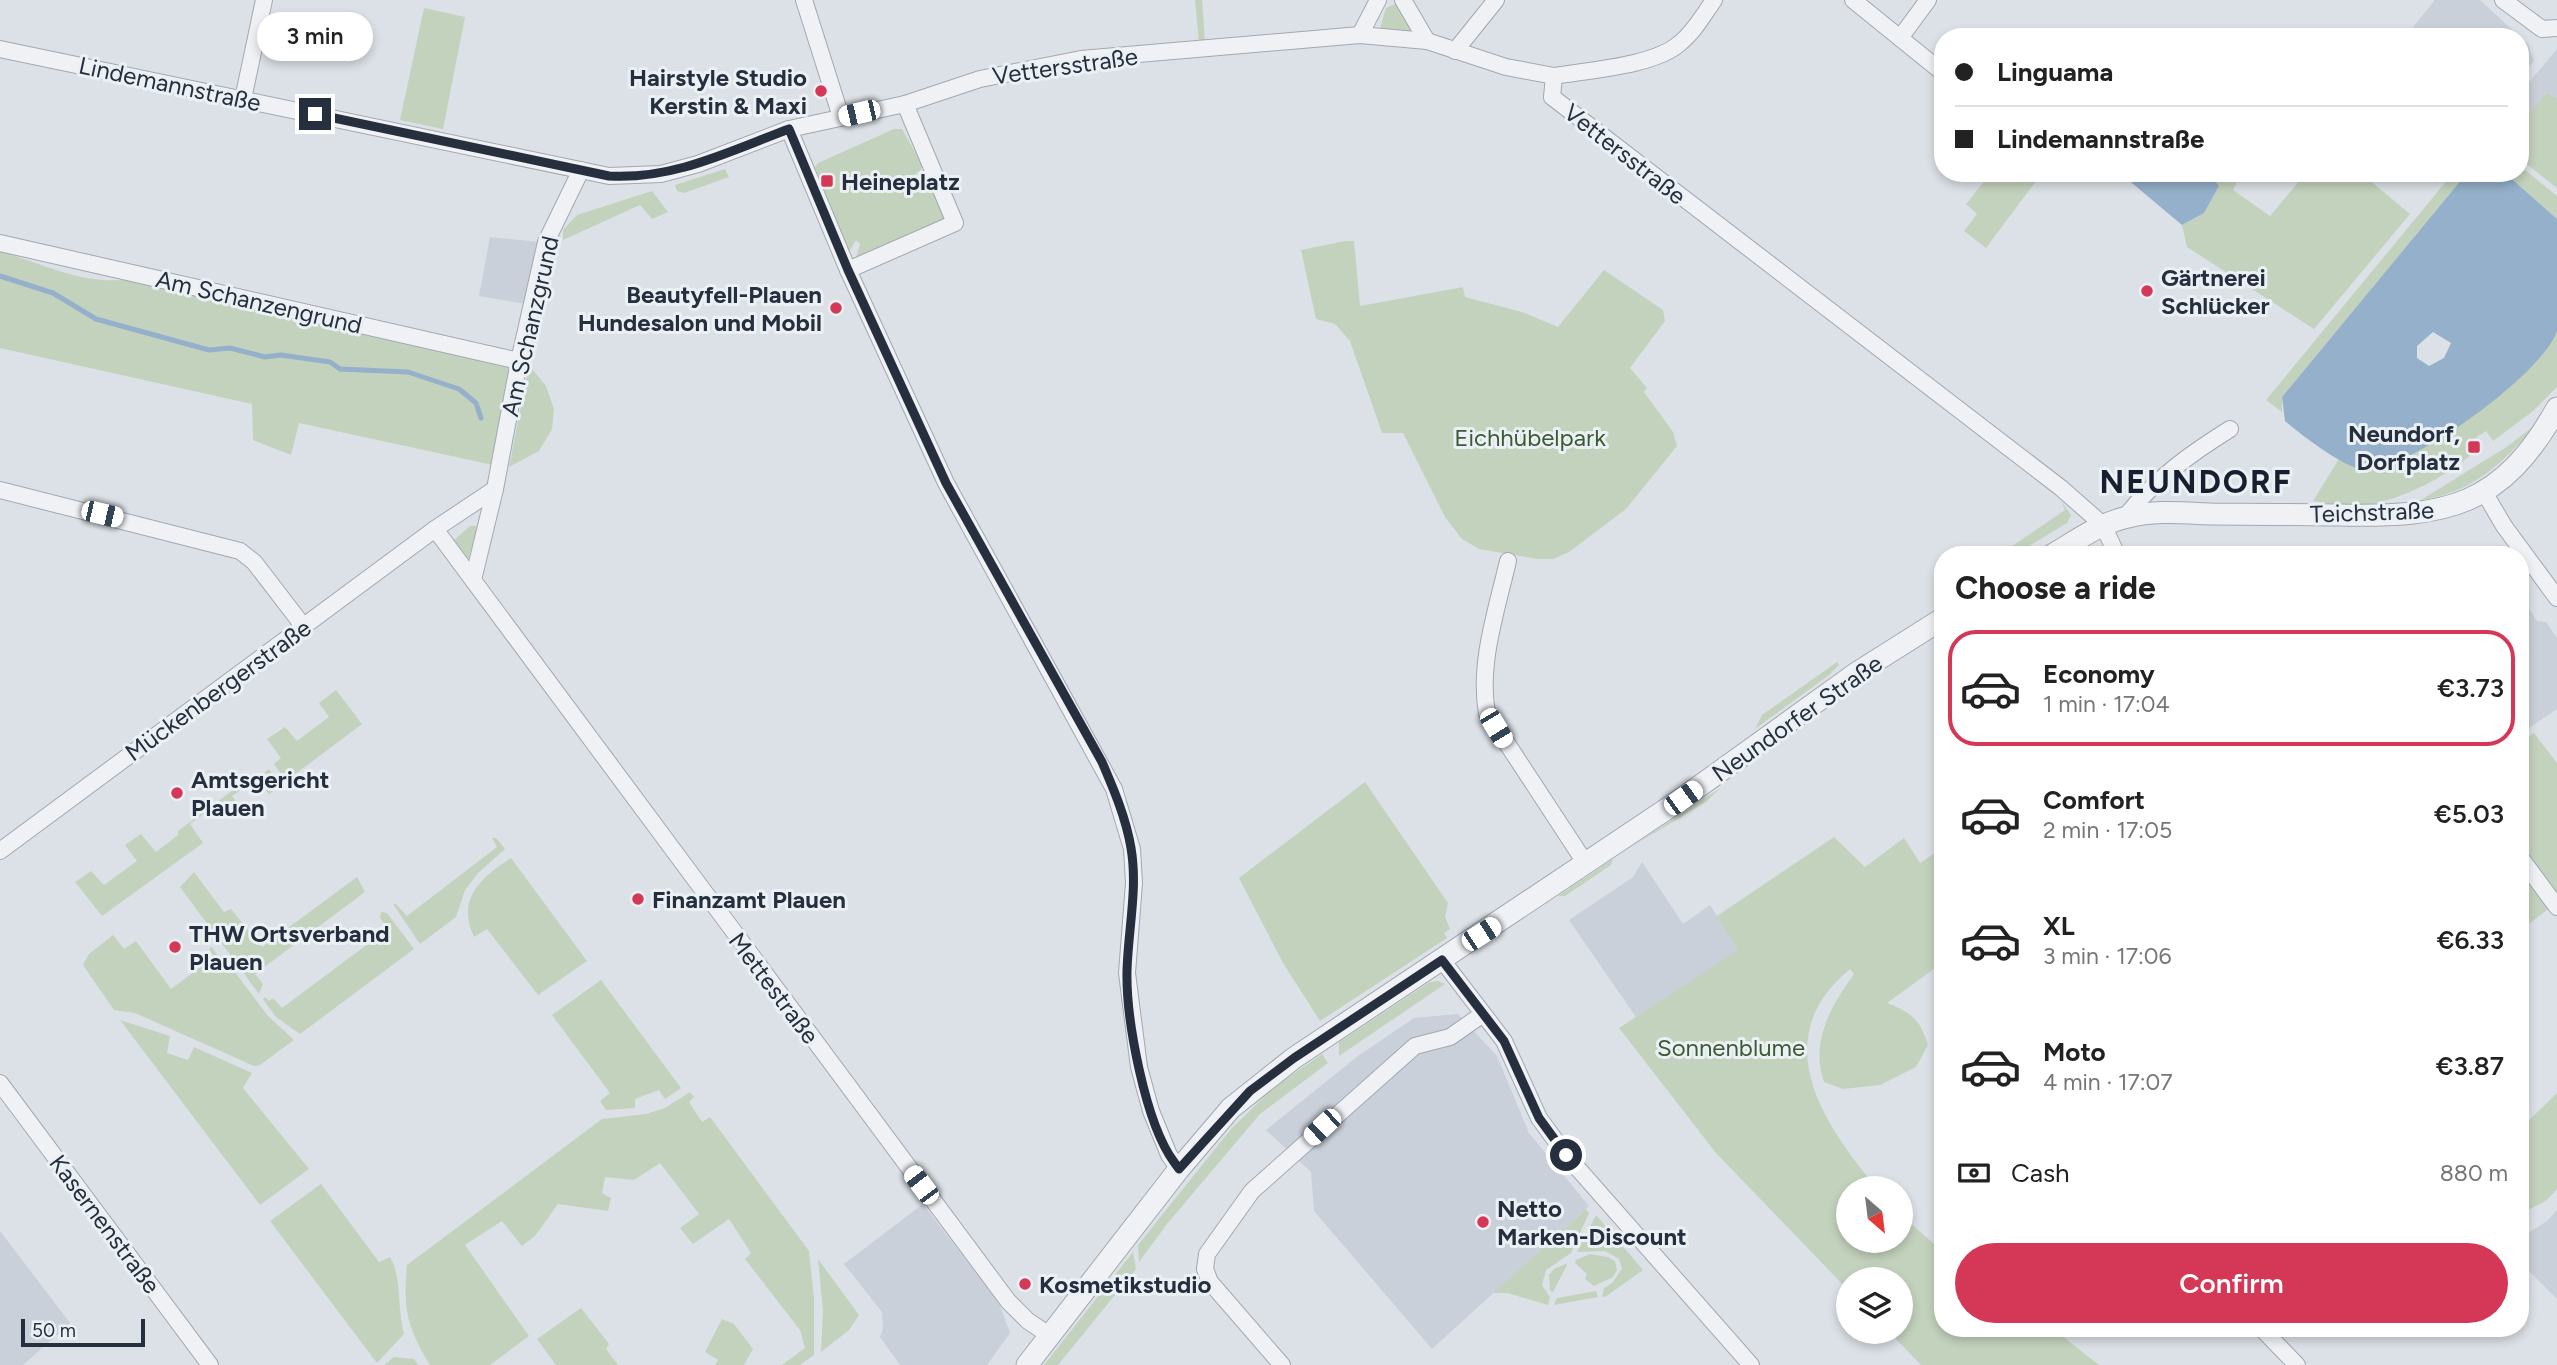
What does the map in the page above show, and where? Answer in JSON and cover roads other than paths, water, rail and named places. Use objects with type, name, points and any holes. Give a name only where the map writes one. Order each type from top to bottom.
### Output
[{"type":"street","points":[[243,99],[264,0]]},
{"type":"street","points":[[803,0],[841,117]]},
{"type":"street","points":[[1360,35],[1378,0]]},
{"type":"street","points":[[1403,0],[1427,41]]},
{"type":"street","points":[[1455,51],[1496,0]]},
{"type":"street","points":[[1554,76],[1610,67],[1670,50],[1680,43],[1714,0]]},
{"type":"street","points":[[1853,0],[1934,66]]},
{"type":"street","points":[[1900,38],[1928,0]]},
{"type":"street","points":[[2503,0],[2542,29],[2557,28]]},
{"type":"street","name":"Vettersstraße","points":[[905,104],[980,79],[1081,59],[1360,35],[1427,41],[1506,67],[1554,76],[1552,97],[1591,129],[2050,480],[2103,525]]},
{"type":"street","name":"Lindemannstraße","points":[[0,50],[581,170],[631,177],[661,174],[789,129]]},
{"type":"street","points":[[848,270],[955,223],[905,104],[789,129],[848,270],[946,483],[1102,762],[1114,789],[1132,849],[1134,883],[1127,973],[1139,1067],[1151,1111],[1168,1155],[1179,1169]]},
{"type":"street","name":"Am Schanzgrund","points":[[472,580],[495,489],[519,362],[546,242],[581,170]]},
{"type":"street","name":"Am Schanzengrund","points":[[0,243],[519,362]]},
{"type":"street","name":"Teichstraße","points":[[2103,525],[2148,513],[2424,514],[2444,510],[2484,492],[2534,445],[2557,408]]},
{"type":"street","points":[[2126,517],[2158,479],[2185,457],[2230,429]]},
{"type":"street","points":[[435,529],[495,489]]},
{"type":"street","points":[[0,490],[240,551],[254,562],[304,627]]},
{"type":"street","points":[[2484,492],[2519,546]]},
{"type":"street","points":[[2067,546],[2103,525],[2113,546]]},
{"type":"street","name":"Mettestraße","points":[[435,529],[1008,1301],[1028,1321],[1049,1335]]},
{"type":"street","name":"Mückenbergerstraße","points":[[0,851],[435,529]]},
{"type":"street","points":[[2529,560],[2557,598]]},
{"type":"street","points":[[1508,561],[1490,639],[1483,692],[1487,713],[1586,864]]},
{"type":"street","name":"Neundorfer Straße","points":[[1027,1365],[1179,1169],[1250,1091],[1294,1058],[1586,864],[1855,674],[1934,624]]},
{"type":"street","points":[[2529,869],[2557,907]]},
{"type":"street","points":[[1442,960],[1504,1041],[1539,1118],[1566,1155],[1751,1365]]},
{"type":"street","points":[[1282,1365],[1210,1282],[1205,1269],[1207,1254],[1251,1191],[1358,1094],[1415,1046],[1450,1037],[1483,1014]]},
{"type":"street","name":"Kasernenstraße","points":[[0,1083],[206,1360]]},
{"type":"street","points":[[2270,1337],[2297,1365]]},
{"type":"street","points":[[189,1365],[206,1360]]},
{"type":"water","points":[[2131,182],[2216,182],[2219,186],[2204,213],[2182,225]]},
{"type":"water","points":[[2460,182],[2515,182],[2557,219],[2557,331],[2546,350],[2527,371],[2473,416],[2414,454],[2367,470],[2348,464],[2324,451],[2285,421],[2282,397]],"holes":[[[2433,332],[2451,343],[2444,358],[2429,366],[2417,358],[2417,346]]]},
{"type":"waterway","points":[[0,276],[53,293],[96,319],[209,350],[230,348],[265,357],[281,355],[330,362],[340,369],[408,372],[459,389],[476,403],[481,418]]},
{"type":"place","name":"Hairstyle Studio Kerstin & Maxi","points":[[821,91]]},
{"type":"place","name":"Heineplatz","points":[[827,181]]},
{"type":"place","name":"Gärtnerei Schlücker","points":[[2147,291]]},
{"type":"place","name":"Beautyfell-Plauen Hundesalon und Mobil","points":[[836,308]]},
{"type":"place","name":"Neundorf, Dorfplatz","points":[[2474,447]]},
{"type":"place","name":"Amtsgericht Plauen","points":[[177,793]]},
{"type":"place","name":"Finanzamt Plauen","points":[[638,899]]},
{"type":"place","name":"THW Ortsverband Plauen","points":[[175,947]]},
{"type":"place","name":"Netto Marken-Discount","points":[[1483,1222]]},
{"type":"place","name":"Kosmetikstudio","points":[[1025,1284]]},
{"type":"district","name":"NEUNDORF","points":[[2196,482]]},
{"type":"park label","name":"Eichhübelpark","points":[[1530,437]]},
{"type":"park label","name":"Sonnenblume","points":[[1731,1047]]}]
